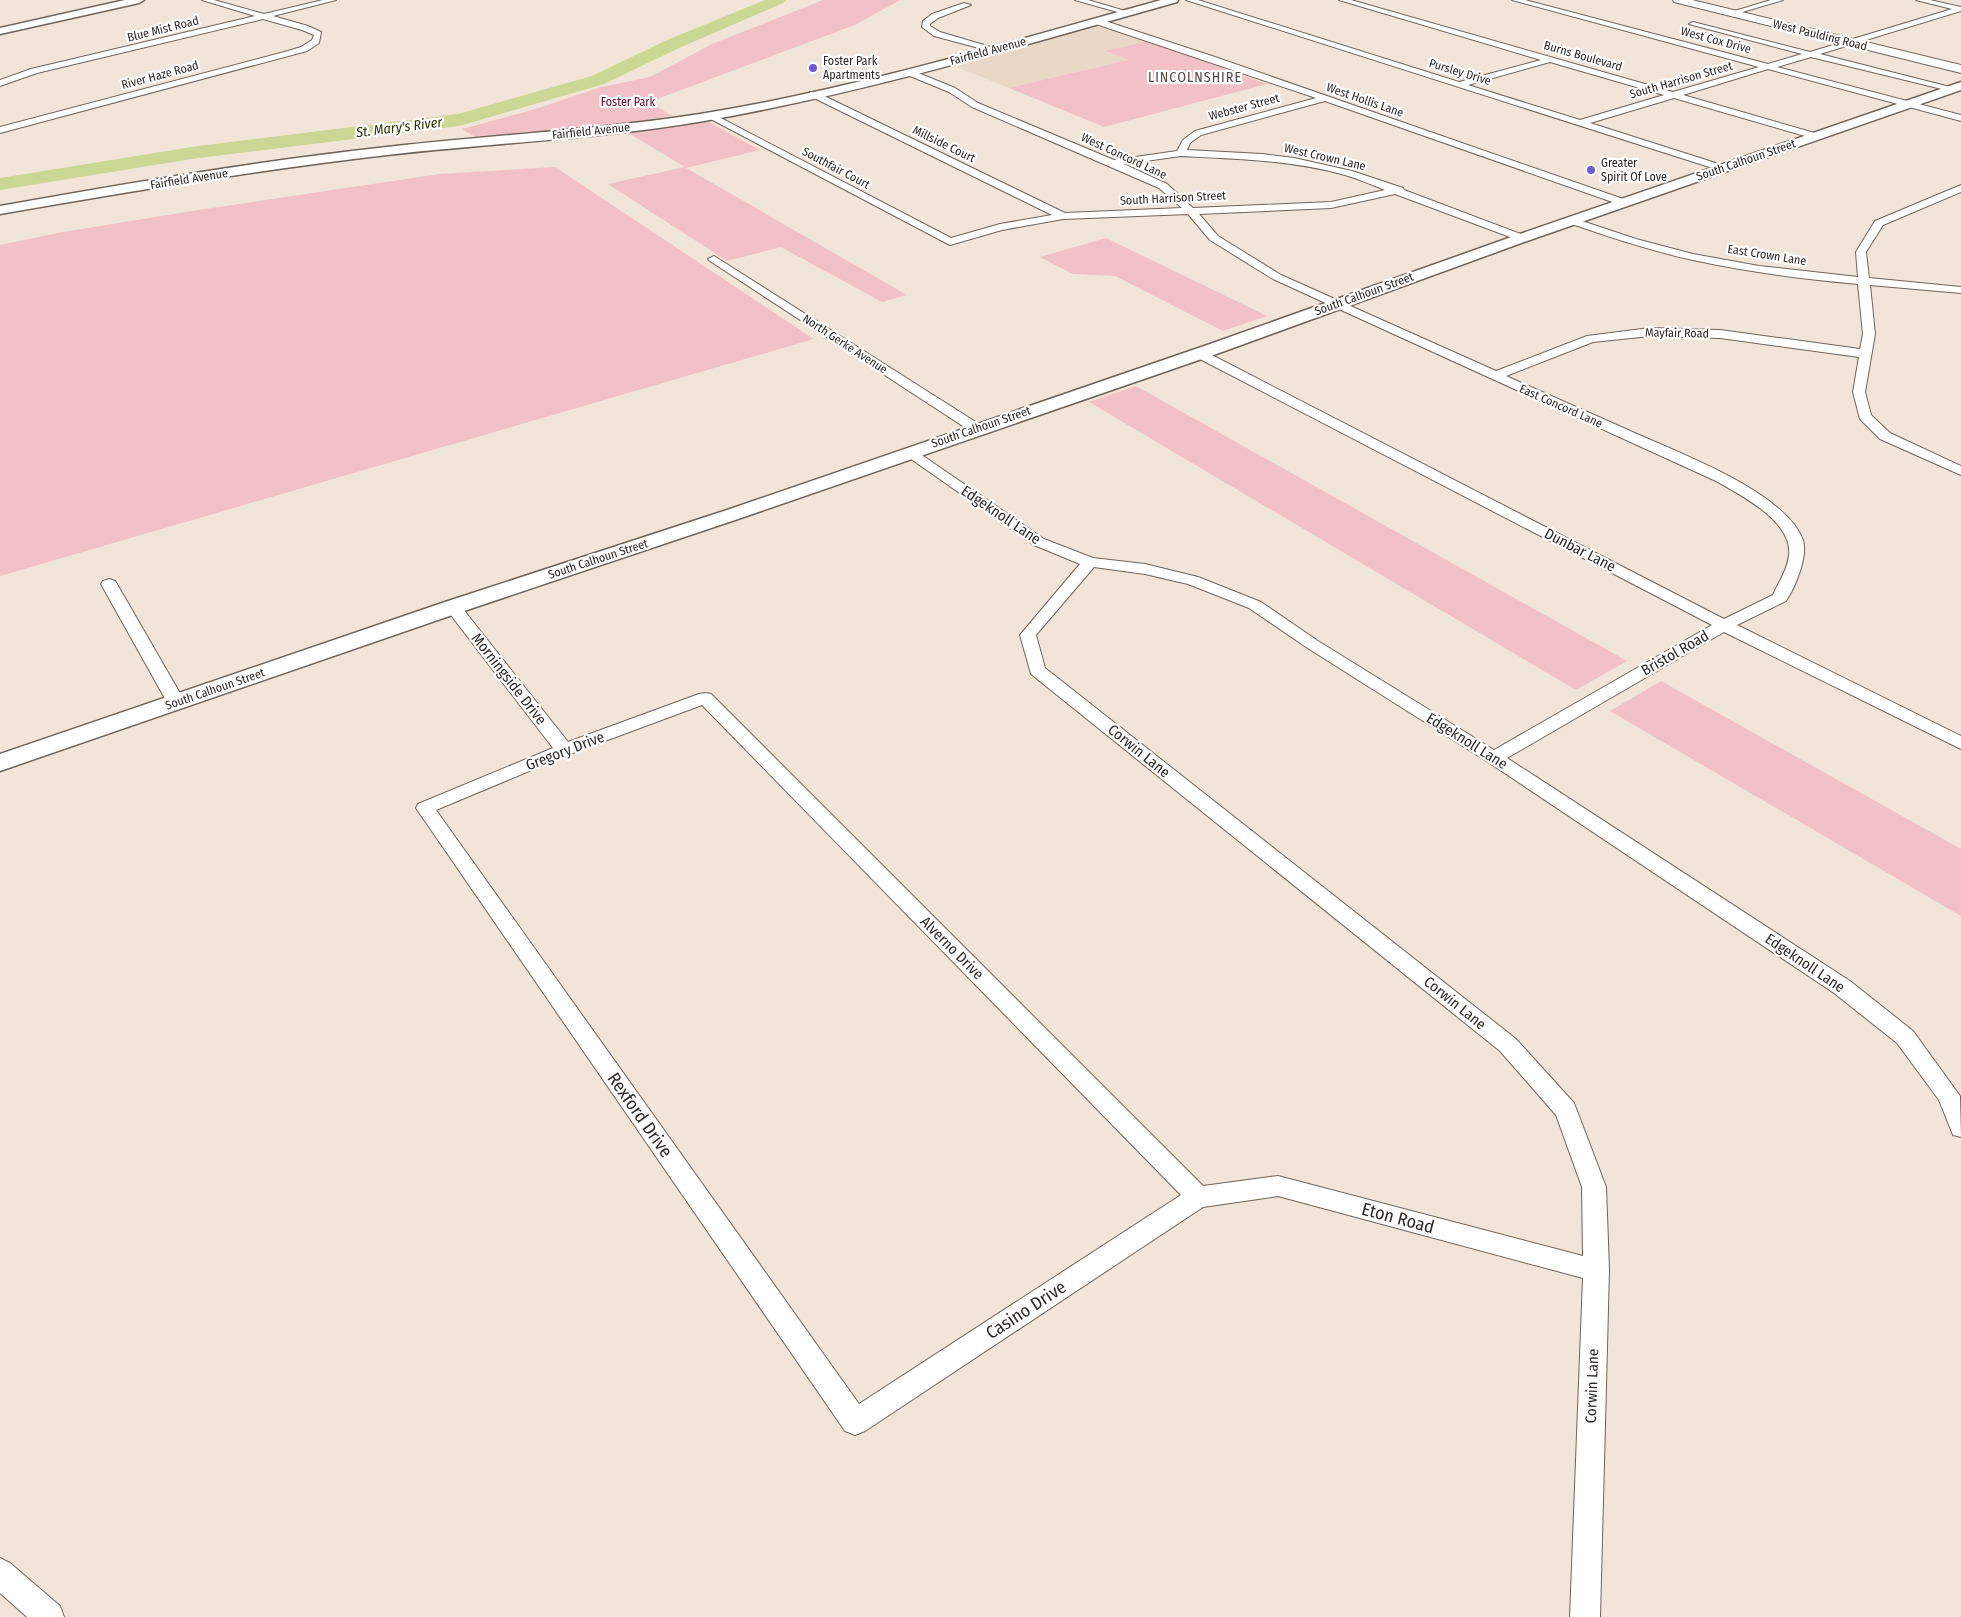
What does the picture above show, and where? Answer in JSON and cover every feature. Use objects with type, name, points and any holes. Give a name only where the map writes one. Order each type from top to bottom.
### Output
[{"type":"main road","name":"West Paulding Road","points":[[1678,0],[1961,69]]},
{"type":"street","points":[[0,31],[139,0]]},
{"type":"street","points":[[206,0],[263,16]]},
{"type":"street","name":"Blue Mist Road","points":[[0,83],[34,71],[332,0]]},
{"type":"street","points":[[1079,0],[1128,13]]},
{"type":"street","name":"Fairfield Avenue","points":[[0,210],[152,184],[346,156],[438,145],[624,128],[710,116],[908,72],[1173,0]]},
{"type":"street","name":"Pursley Drive","points":[[1190,0],[1722,168]]},
{"type":"street","name":"Burns Boulevard","points":[[1343,0],[1554,59]]},
{"type":"street","name":"Burns Boulevard","points":[[1356,0],[1819,135]]},
{"type":"street","name":"West Cox Drive","points":[[1516,0],[1961,118]]},
{"type":"street","points":[[1732,13],[1779,0]]},
{"type":"street","points":[[1920,0],[1961,9]]},
{"type":"street","points":[[967,5],[935,16],[926,23],[926,26],[937,34],[991,50]]},
{"type":"street","name":"South Harrison Street","points":[[1581,123],[1961,9]]},
{"type":"street","name":"River Haze Road","points":[[0,130],[291,53],[304,49],[316,41],[318,34],[305,28],[263,16]]},
{"type":"street","name":"West Hollis Lane","points":[[1096,21],[1209,58],[1625,204]]},
{"type":"street","points":[[1693,24],[1956,88]]},
{"type":"street","points":[[1459,85],[1554,59]]},
{"type":"street","name":"West Concord Lane","points":[[908,72],[952,90],[975,105],[1163,186],[1189,210],[1214,238],[1242,257],[1277,277],[1338,303]]},
{"type":"street","name":"South Calhoun Street","points":[[0,763],[453,607],[734,514],[908,452],[1200,354],[1522,238],[1625,204],[1722,168],[1956,88]]},
{"type":"street","name":"Millside Court","points":[[813,94],[1063,216]]},
{"type":"street","name":"Webster Street","points":[[1181,154],[1186,142],[1198,133],[1323,99]]},
{"type":"street","name":"Southfair Court","points":[[710,116],[950,242]]},
{"type":"street","name":"West Crown Lane","points":[[1113,163],[1181,154],[1243,155],[1294,161],[1349,172],[1522,238]]},
{"type":"street","points":[[1961,188],[1880,223],[1861,252],[1870,334],[1860,392],[1864,416],[1885,436],[1961,471]]},
{"type":"street","name":"South Harrison Street","points":[[950,242],[1000,227],[1063,216],[1331,204],[1399,190]]},
{"type":"street","name":"East Crown Lane","points":[[1573,221],[1643,244],[1701,258],[1794,274],[1961,290]]},
{"type":"street","name":"North Gerke Avenue","points":[[714,259],[977,429]]},
{"type":"street","name":"East Concord Lane","points":[[1338,303],[1494,376],[1710,472],[1742,489],[1779,516]]},
{"type":"street","name":"Mayfair Road","points":[[1494,376],[1591,339],[1650,332],[1729,335],[1866,354]]},
{"type":"street","name":"Dunbar Lane","points":[[1200,354],[1724,624],[1961,743]]},
{"type":"street","name":"Edgeknoll Lane","points":[[908,452],[1039,542],[1090,562],[1145,569],[1193,580],[1255,605],[1312,644],[1494,758],[1842,987],[1898,1031],[1905,1037],[1949,1096],[1961,1128]]},
{"type":"street","name":"Bristol Road","points":[[1494,758],[1724,624],[1780,598],[1797,554],[1792,534],[1779,516]]},
{"type":"street","name":"Corwin Lane","points":[[1090,562],[1028,634],[1037,670],[1508,1045],[1566,1110],[1594,1187],[1596,1270],[1585,1617]]},
{"type":"street","points":[[109,584],[176,702]]},
{"type":"street","name":"Morningside Drive","points":[[453,607],[564,750]]},
{"type":"street","name":"Gregory Drive","points":[[425,808],[564,750],[705,698]]},
{"type":"street","name":"Alverno Drive","points":[[705,698],[1198,1197]]},
{"type":"street","name":"Rexford Drive","points":[[425,808],[855,1422]]},
{"type":"street","name":"Eton Road","points":[[1198,1197],[1278,1186],[1596,1270]]},
{"type":"street","name":"Casino Drive","points":[[855,1422],[1198,1197]]},
{"type":"street","points":[[0,1572],[50,1617]]},
{"type":"shaded area","points":[[1098,27],[1149,41],[1106,52],[1129,60],[1009,88],[952,65]]},
{"type":"green space","name":"Foster Park","points":[[823,0],[900,0],[855,25],[649,102],[672,116],[619,124],[477,138],[462,129],[539,108],[601,87],[650,77],[712,44]]},
{"type":"green space","points":[[1149,41],[1267,84],[1104,127],[1009,88],[1128,60],[1105,51]]},
{"type":"green space","points":[[705,120],[760,150],[686,168],[907,295],[882,302],[781,247],[727,261],[608,184],[685,167],[625,131]]},
{"type":"green space","points":[[555,167],[814,339],[0,576],[0,245],[63,232],[199,210],[440,174]]},
{"type":"green space","points":[[1106,238],[1267,316],[1223,331],[1115,276],[1073,274],[1040,257]]},
{"type":"green space","points":[[1136,386],[1627,661],[1576,690],[1089,402]]},
{"type":"green space","points":[[1661,681],[1961,849],[1961,916],[1610,711]]},
{"type":"waterway","name":"St. Mary's River","points":[[0,184],[198,152],[459,120],[598,80],[673,44],[778,0]]},
{"type":"place","name":"Foster Park Apartments","points":[[813,68]]},
{"type":"place","name":"Greater Spirit Of Love","points":[[1591,170]]},
{"type":"district","name":"LINCOLNSHIRE","points":[[1195,77]]}]
